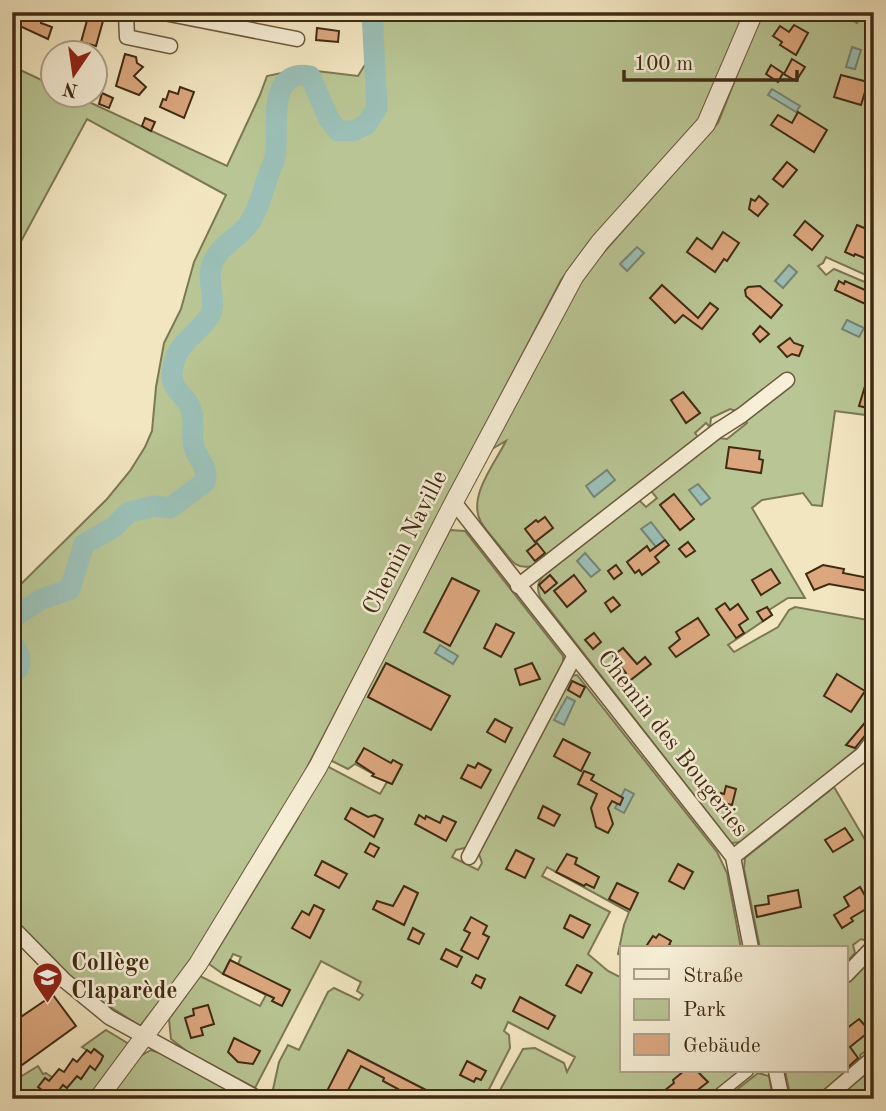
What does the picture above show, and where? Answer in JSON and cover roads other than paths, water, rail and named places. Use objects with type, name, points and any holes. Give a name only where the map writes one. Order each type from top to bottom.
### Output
[{"type":"street","points":[[120,12],[126,15],[127,37],[170,46]]},
{"type":"street","points":[[159,12],[297,39]]},
{"type":"street","name":"Chemin Naville","points":[[98,1099],[198,964],[318,766],[574,277],[600,242],[709,120],[754,12]]},
{"type":"street","points":[[518,586],[716,431],[742,415],[787,380]]},
{"type":"street","name":"Chemin des Bougeries","points":[[454,502],[733,857],[751,946]]},
{"type":"street","points":[[469,856],[574,657]]},
{"type":"street","points":[[733,857],[863,754],[874,739]]},
{"type":"street","points":[[12,927],[82,997],[108,1017],[259,1099]]},
{"type":"street","points":[[848,973],[874,946]]},
{"type":"street","points":[[825,1099],[874,1057]]},
{"type":"street","points":[[713,1099],[747,1072]]},
{"type":"street","points":[[776,1072],[782,1099]]},
{"type":"water","points":[[852,47],[861,50],[855,69],[846,67]]},
{"type":"water","points":[[772,89],[800,106],[796,112],[768,95]]},
{"type":"water","points":[[637,247],[644,253],[627,271],[620,264]]},
{"type":"water","points":[[789,265],[797,272],[783,288],[775,281]]},
{"type":"water","points":[[847,320],[864,328],[859,337],[842,329]]},
{"type":"water","points":[[607,470],[615,480],[594,497],[586,486]]},
{"type":"water","points":[[698,484],[710,498],[701,505],[689,490]]},
{"type":"water","points":[[651,522],[665,540],[656,547],[641,529]]},
{"type":"water","points":[[585,553],[600,570],[591,577],[577,561]]},
{"type":"water","points":[[440,645],[458,656],[453,664],[435,653]]},
{"type":"water","points":[[567,697],[575,701],[564,725],[554,720]]},
{"type":"water","points":[[625,789],[634,794],[624,813],[615,808]]},
{"type":"waterway","points":[[12,618],[42,599],[70,589],[84,544],[114,527],[129,512],[154,506],[170,508],[205,482],[204,468],[193,442],[191,410],[172,379],[177,355],[209,317],[212,305],[210,277],[215,257],[248,225],[257,208],[275,157],[278,101],[287,81],[296,76],[310,76],[329,119],[338,131],[353,131],[366,125],[377,108],[372,12]]},
{"type":"waterway","points":[[12,643],[20,659],[19,667],[12,674]]},
{"type":"place","name":"Collège Claparède","points":[[48,1005]]}]
